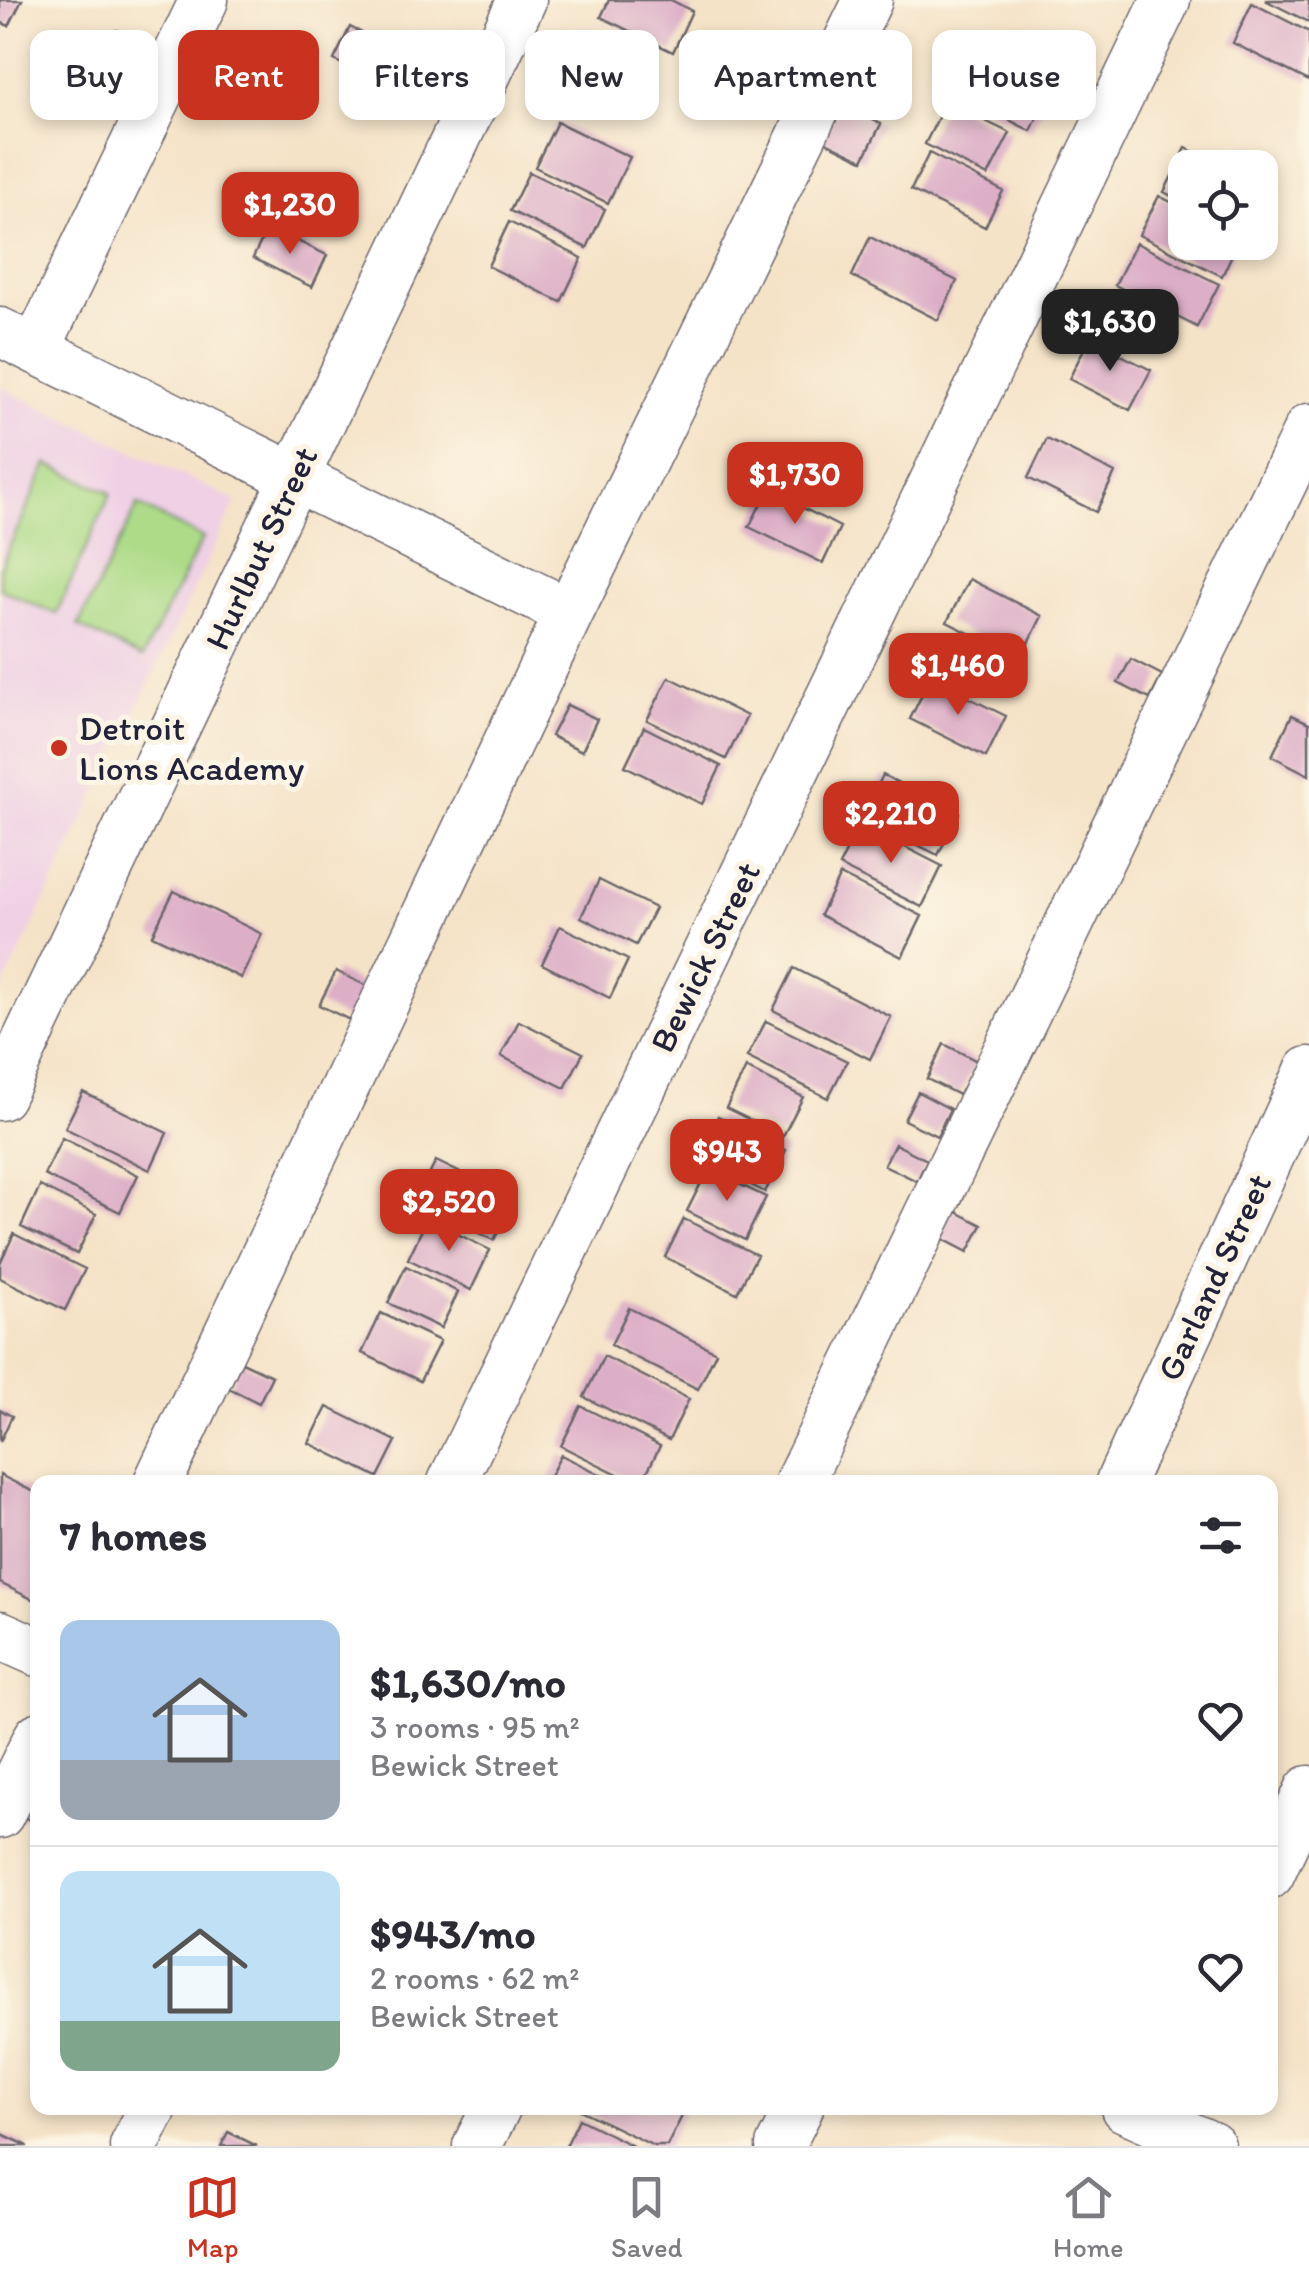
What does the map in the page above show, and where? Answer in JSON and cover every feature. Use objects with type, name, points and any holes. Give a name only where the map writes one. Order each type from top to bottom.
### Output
[{"type":"street","points":[[204,0],[18,340],[569,613]]},
{"type":"street","name":"Hurlbut Street","points":[[0,1096],[522,0]]},
{"type":"street","points":[[161,1475],[569,613],[868,0]]},
{"type":"street","name":"Bewick Street","points":[[455,1475],[1166,0]]},
{"type":"street","points":[[802,1475],[1309,428]]},
{"type":"street","name":"Garland Street","points":[[1123,1475],[1309,1071]]},
{"type":"street","points":[[0,1635],[30,1648]]},
{"type":"street","points":[[0,1814],[30,1753]]},
{"type":"street","points":[[1278,1857],[1309,1790]]},
{"type":"street","points":[[134,2146],[149,2115]]},
{"type":"street","points":[[477,2146],[492,2115]]},
{"type":"street","points":[[780,2146],[796,2115]]},
{"type":"street","points":[[1147,2120],[1211,2146]]},
{"type":"shaded area","name":"Detroit Lions Academy","points":[[0,387],[236,501],[0,994]]},
{"type":"green space","points":[[47,464],[111,493],[56,614],[0,589],[0,568]]},
{"type":"green space","points":[[138,505],[203,538],[142,658],[78,626]]},
{"type":"building","points":[[0,0],[22,0],[9,26],[0,22]]},
{"type":"building","points":[[609,0],[671,0],[692,11],[683,30],[679,30],[673,52],[659,45],[659,30],[628,30],[601,17]]},
{"type":"building","points":[[1265,0],[1309,0],[1309,22]]},
{"type":"building","points":[[1252,3],[1309,32],[1309,81],[1233,43]]},
{"type":"building","points":[[832,120],[873,120],[881,124],[863,160],[822,140]]},
{"type":"building","points":[[937,120],[983,120],[1010,133],[988,176],[925,144]]},
{"type":"building","points":[[1009,120],[1036,120],[1031,131]]},
{"type":"building","points":[[557,122],[630,157],[608,203],[535,167]]},
{"type":"building","points":[[929,153],[1003,191],[985,227],[911,190]]},
{"type":"building","points":[[529,172],[605,209],[587,248],[510,211]]},
{"type":"building","points":[[1159,196],[1168,200],[1168,249],[1139,235]]},
{"type":"building","points":[[509,222],[582,258],[561,302],[488,266]]},
{"type":"building","points":[[268,227],[327,255],[312,287],[253,258]]},
{"type":"building","points":[[870,237],[957,281],[938,320],[852,276]]},
{"type":"building","points":[[1136,243],[1219,284],[1197,327],[1115,285]]},
{"type":"building","points":[[1190,260],[1230,260],[1222,276]]},
{"type":"building","points":[[1089,339],[1151,370],[1130,410],[1069,379]]},
{"type":"building","points":[[1047,439],[1115,473],[1096,512],[1028,478]]},
{"type":"building","points":[[768,490],[840,527],[823,563],[749,527]]},
{"type":"building","points":[[969,579],[1042,616],[1021,659],[947,622]]},
{"type":"building","points":[[1131,659],[1162,675],[1150,699],[1118,683]]},
{"type":"building","points":[[669,677],[747,716],[726,759],[647,720]]},
{"type":"building","points":[[930,679],[1006,716],[986,757],[910,719]]},
{"type":"building","points":[[567,705],[597,719],[582,751],[551,736]]},
{"type":"building","points":[[1292,715],[1309,723],[1309,775],[1272,756]]},
{"type":"building","points":[[644,727],[721,766],[702,804],[625,766]]},
{"type":"building","points":[[883,775],[959,813],[938,855],[862,817]]},
{"type":"building","points":[[860,824],[942,866],[922,907],[839,866]]},
{"type":"building","points":[[840,875],[922,916],[902,957],[820,915]]},
{"type":"building","points":[[599,880],[655,908],[636,945],[581,917]]},
{"type":"building","points":[[174,891],[262,934],[241,978],[152,935]]},
{"type":"building","points":[[560,926],[628,960],[610,998],[542,964]]},
{"type":"building","points":[[794,968],[891,1017],[870,1059],[773,1010]]},
{"type":"building","points":[[336,971],[375,990],[358,1024],[319,1005]]},
{"type":"building","points":[[519,1021],[583,1053],[565,1088],[501,1056]]},
{"type":"building","points":[[766,1021],[847,1061],[828,1098],[747,1057]]},
{"type":"building","points":[[944,1044],[977,1061],[959,1095],[927,1079]]},
{"type":"building","points":[[746,1068],[803,1097],[783,1136],[726,1108]]},
{"type":"building","points":[[83,1092],[167,1133],[150,1170],[65,1128]]},
{"type":"building","points":[[918,1092],[950,1109],[937,1136],[904,1120]]},
{"type":"building","points":[[718,1116],[786,1150],[765,1192],[697,1158]]},
{"type":"building","points":[[62,1138],[138,1175],[120,1212],[44,1175]]},
{"type":"building","points":[[895,1144],[927,1160],[917,1181],[884,1165]]},
{"type":"building","points":[[436,1161],[514,1199],[494,1240],[416,1202]]},
{"type":"building","points":[[708,1169],[766,1197],[745,1240],[687,1211]]},
{"type":"building","points":[[40,1186],[96,1214],[77,1254],[21,1227]]},
{"type":"building","points":[[951,1209],[982,1225],[968,1252],[937,1236]]},
{"type":"building","points":[[427,1219],[490,1250],[471,1290],[408,1259]]},
{"type":"building","points":[[684,1219],[757,1255],[737,1293],[665,1257]]},
{"type":"building","points":[[14,1234],[85,1269],[65,1310],[0,1278],[0,1263]]},
{"type":"building","points":[[406,1266],[458,1292],[441,1328],[388,1303]]},
{"type":"building","points":[[629,1308],[716,1352],[698,1389],[611,1345]]},
{"type":"building","points":[[381,1313],[440,1341],[420,1381],[362,1353]]},
{"type":"building","points":[[604,1356],[689,1399],[669,1440],[584,1397]]},
{"type":"building","points":[[242,1362],[272,1376],[259,1403],[229,1388]]},
{"type":"building","points":[[581,1406],[660,1446],[646,1475],[620,1475],[561,1446]]},
{"type":"building","points":[[327,1407],[396,1441],[379,1475],[309,1443]]},
{"type":"building","points":[[0,1410],[12,1416],[0,1442]]},
{"type":"building","points":[[561,1455],[602,1475],[551,1475]]},
{"type":"building","points":[[0,1475],[30,1490],[30,1598],[0,1583]]},
{"type":"building","points":[[30,1795],[30,1820],[17,1814]]},
{"type":"building","points":[[590,2115],[682,2115],[667,2146],[654,2146]]},
{"type":"building","points":[[579,2119],[633,2146],[566,2146]]},
{"type":"building","points":[[228,2132],[257,2146],[221,2146]]},
{"type":"building","points":[[0,2133],[28,2146],[0,2146]]},
{"type":"place","name":"Detroit Lions Academy","points":[[59,748]]}]
